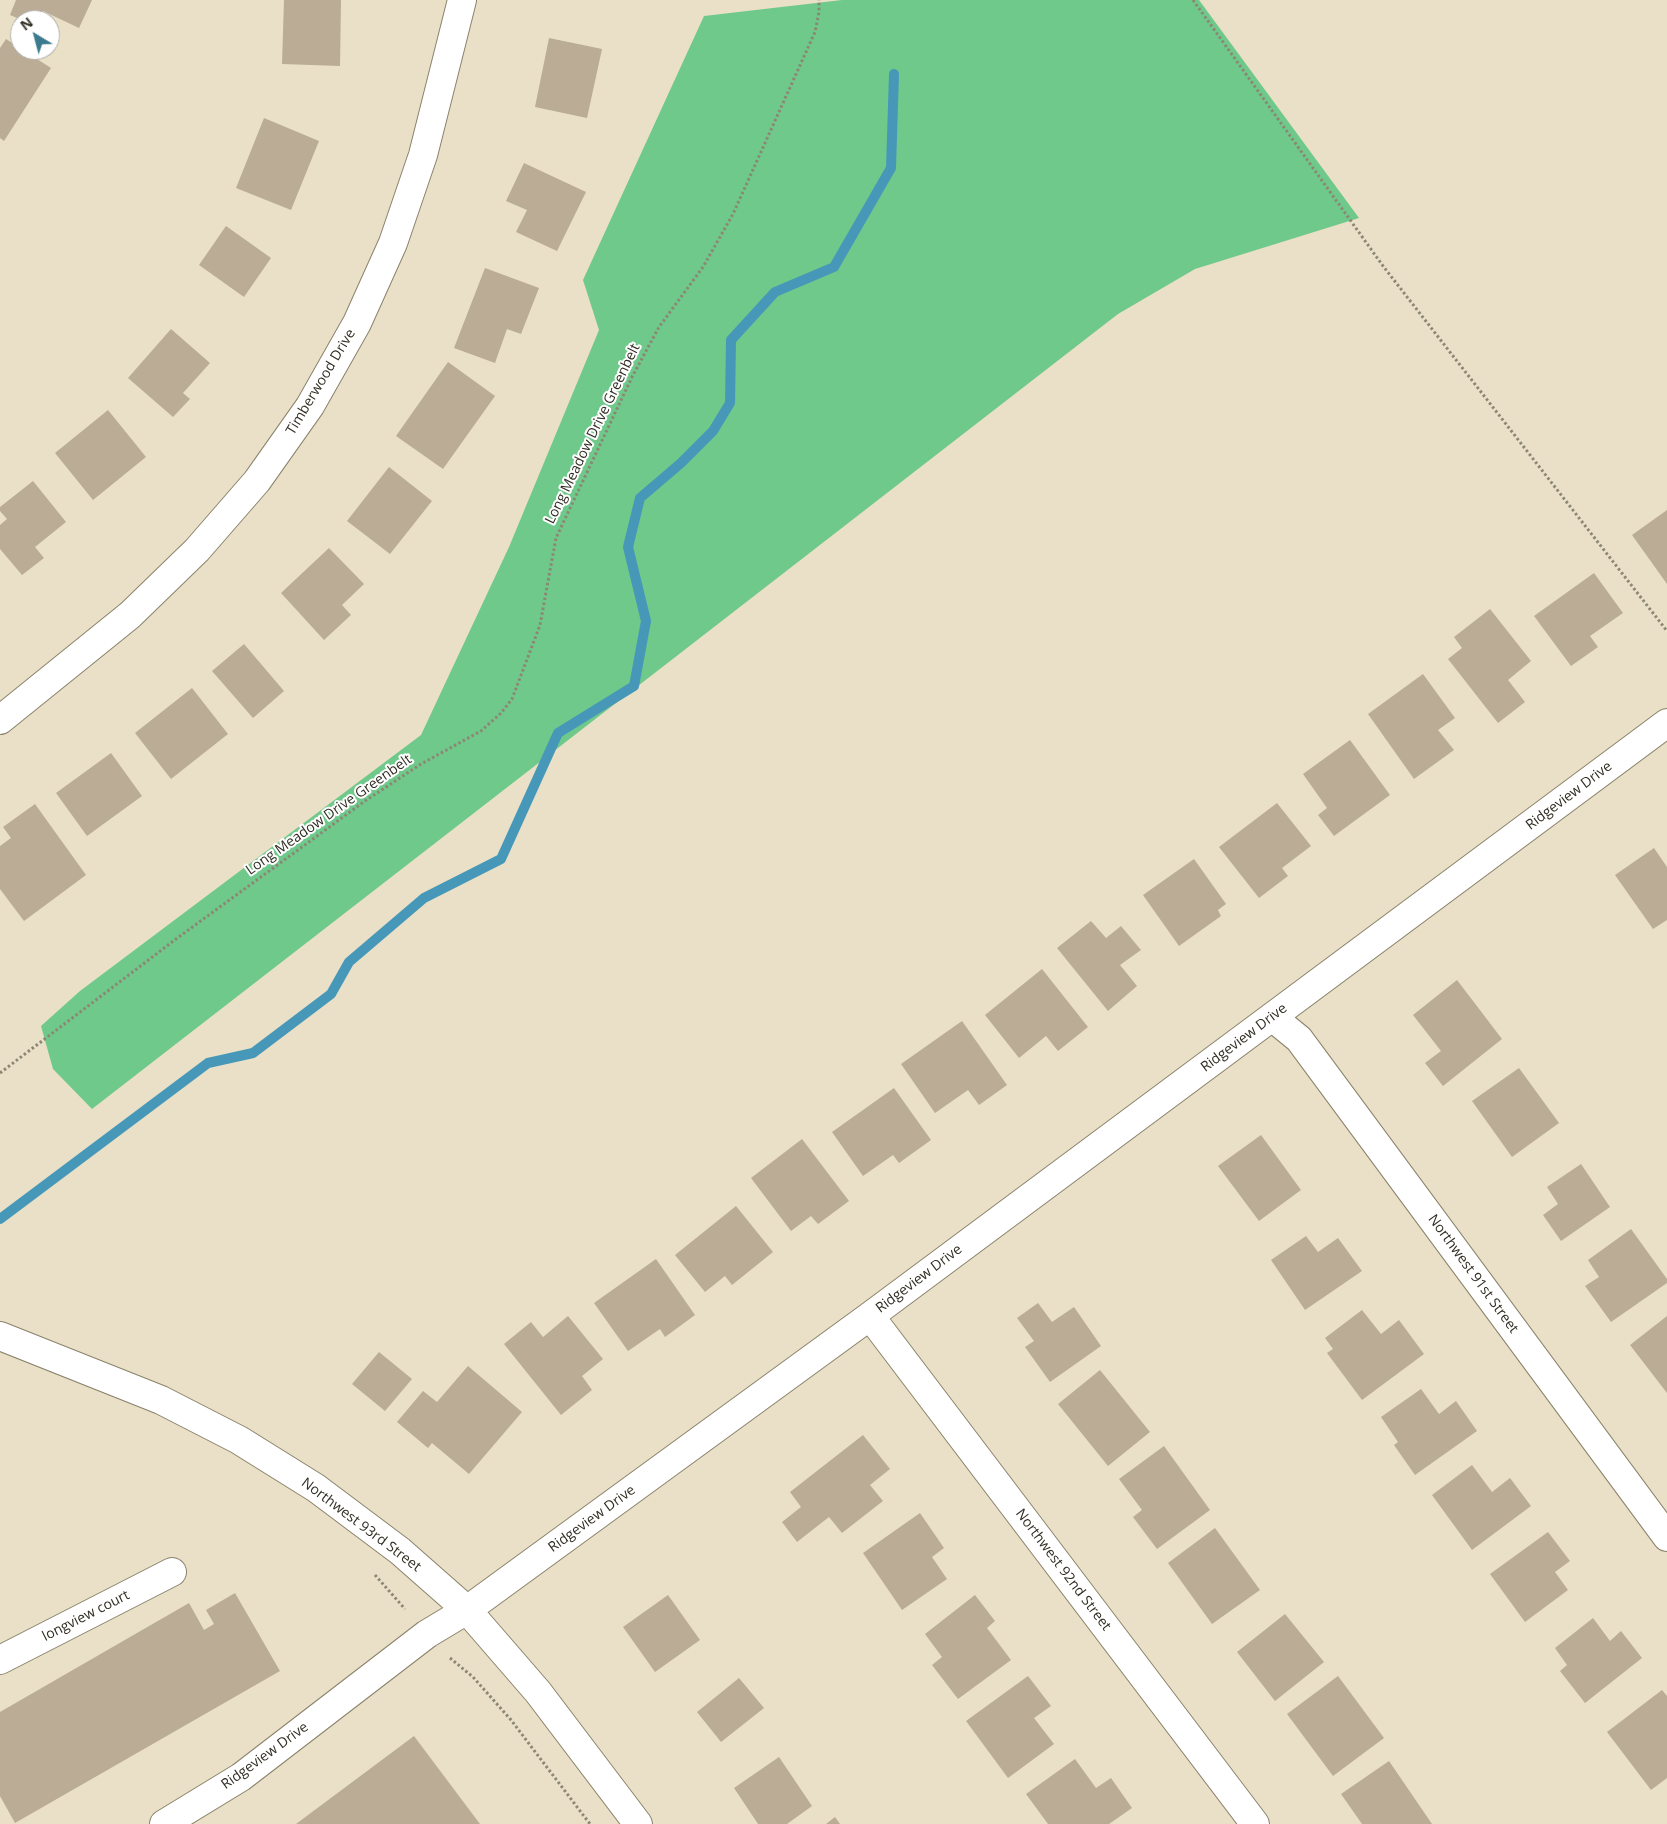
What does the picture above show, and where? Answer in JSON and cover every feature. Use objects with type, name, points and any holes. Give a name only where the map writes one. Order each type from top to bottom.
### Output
[{"type":"street","name":"Timberwood Drive","points":[[0,720],[130,615],[197,550],[257,481],[310,406],[357,323],[393,243],[423,155],[462,0]]},
{"type":"street","name":"Ridgeview Drive","points":[[164,1824],[241,1777],[427,1634],[467,1610],[870,1316],[1667,723]]},
{"type":"street","name":"Northwest 91st Street","points":[[1272,1017],[1298,1039],[1667,1537]]},
{"type":"street","name":"Northwest 92nd Street","points":[[870,1316],[1255,1824]]},
{"type":"street","name":"Northwest 93rd Street","points":[[0,1336],[161,1400],[238,1440],[316,1488],[400,1551],[467,1610],[538,1692],[638,1824]]},
{"type":"street","name":"longview court","points":[[0,1660],[172,1572]]},
{"type":"path","name":"Long Meadow Drive Greenbelt","points":[[0,1073],[176,939],[365,801],[421,764],[481,731],[512,700],[540,625],[556,538],[628,385],[659,327],[702,267],[733,214],[815,32],[819,0]]},
{"type":"path","points":[[1193,0],[1383,266],[1667,631]]},
{"type":"path","points":[[370,1570],[409,1614]]},
{"type":"path","points":[[446,1654],[473,1677],[511,1720],[590,1824]]},
{"type":"green space","points":[[842,0],[1199,0],[1359,218],[1195,269],[1118,314],[92,1109],[53,1069],[41,1026],[80,991],[421,735],[509,547],[599,330],[583,280],[704,16]]},
{"type":"building","points":[[16,0],[92,0],[79,28],[60,19],[60,10],[12,10]]},
{"type":"building","points":[[284,0],[341,0],[340,66],[282,64]]},
{"type":"building","points":[[549,38],[602,49],[587,118],[535,107]]},
{"type":"building","points":[[6,39],[10,42],[10,60],[39,60],[51,68],[4,141],[0,138],[0,48]]},
{"type":"building","points":[[264,118],[319,141],[291,210],[236,188]]},
{"type":"building","points":[[524,163],[586,192],[557,251],[516,232],[527,210],[506,201]]},
{"type":"building","points":[[226,226],[271,258],[244,297],[199,265]]},
{"type":"building","points":[[485,268],[539,288],[521,334],[507,329],[495,363],[454,348]]},
{"type":"building","points":[[171,329],[210,363],[183,393],[190,399],[173,417],[128,378]]},
{"type":"building","points":[[448,362],[495,396],[443,469],[396,436]]},
{"type":"building","points":[[108,410],[146,457],[93,500],[55,453]]},
{"type":"building","points":[[389,467],[432,501],[390,554],[347,521]]},
{"type":"building","points":[[33,481],[66,522],[35,547],[44,558],[22,575],[0,549],[0,525],[7,519],[0,511],[0,507]]},
{"type":"building","points":[[1667,510],[1667,584],[1632,535]]},
{"type":"building","points":[[329,548],[364,584],[342,605],[351,615],[324,640],[281,593]]},
{"type":"building","points":[[1594,573],[1623,613],[1590,636],[1598,647],[1571,666],[1534,616]]},
{"type":"building","points":[[1490,609],[1531,661],[1508,680],[1525,702],[1498,723],[1448,659],[1462,648],[1454,637]]},
{"type":"building","points":[[244,644],[284,691],[253,718],[212,671]]},
{"type":"building","points":[[1423,674],[1455,718],[1438,730],[1454,750],[1414,779],[1368,714]]},
{"type":"building","points":[[192,688],[228,734],[171,779],[135,733]]},
{"type":"building","points":[[1350,740],[1390,795],[1334,836],[1318,815],[1327,808],[1303,774]]},
{"type":"building","points":[[111,753],[142,796],[87,836],[56,793]]},
{"type":"building","points":[[1277,803],[1311,846],[1282,868],[1288,876],[1259,898],[1219,847]]},
{"type":"building","points":[[35,804],[86,875],[24,921],[0,889],[0,846],[11,838],[3,827]]},
{"type":"building","points":[[1654,848],[1667,867],[1667,920],[1653,929],[1615,875]]},
{"type":"building","points":[[1194,859],[1226,904],[1218,910],[1221,916],[1179,946],[1143,895]]},
{"type":"building","points":[[1091,921],[1106,938],[1121,926],[1141,950],[1120,965],[1137,986],[1108,1011],[1057,948]]},
{"type":"building","points":[[1042,969],[1088,1027],[1058,1051],[1046,1036],[1019,1058],[985,1015]]},
{"type":"building","points":[[1457,980],[1502,1039],[1443,1086],[1425,1063],[1441,1051],[1413,1015]]},
{"type":"building","points":[[962,1021],[1007,1085],[979,1105],[968,1090],[935,1113],[901,1064]]},
{"type":"building","points":[[1519,1068],[1559,1123],[1512,1157],[1472,1101]]},
{"type":"building","points":[[894,1088],[931,1140],[899,1163],[893,1155],[863,1176],[832,1132]]},
{"type":"building","points":[[1261,1135],[1301,1190],[1259,1221],[1218,1166]]},
{"type":"building","points":[[802,1139],[849,1201],[818,1224],[811,1216],[791,1231],[751,1178]]},
{"type":"building","points":[[1581,1164],[1610,1207],[1561,1241],[1543,1215],[1558,1204],[1547,1187]]},
{"type":"building","points":[[736,1206],[773,1252],[732,1285],[725,1276],[705,1292],[675,1255]]},
{"type":"building","points":[[1631,1229],[1667,1279],[1667,1283],[1611,1322],[1585,1286],[1599,1277],[1588,1260]]},
{"type":"building","points":[[1306,1236],[1318,1252],[1338,1238],[1362,1271],[1305,1310],[1271,1260]]},
{"type":"building","points":[[656,1259],[695,1315],[665,1337],[660,1329],[628,1351],[594,1303]]},
{"type":"building","points":[[1038,1303],[1052,1322],[1074,1307],[1101,1346],[1050,1382],[1025,1347],[1034,1341],[1017,1318]]},
{"type":"building","points":[[1362,1310],[1381,1334],[1399,1320],[1424,1354],[1362,1400],[1327,1353],[1333,1349],[1325,1338]]},
{"type":"building","points":[[568,1316],[603,1359],[582,1376],[592,1390],[561,1415],[504,1344],[531,1322],[543,1337]]},
{"type":"building","points":[[1667,1316],[1667,1393],[1630,1345]]},
{"type":"building","points":[[379,1352],[412,1379],[385,1411],[352,1384]]},
{"type":"building","points":[[468,1366],[522,1412],[469,1474],[432,1443],[428,1448],[397,1422],[423,1391],[437,1402]]},
{"type":"building","points":[[1100,1370],[1150,1432],[1108,1466],[1058,1404]]},
{"type":"building","points":[[1421,1389],[1439,1414],[1456,1401],[1477,1431],[1415,1475],[1394,1445],[1398,1442],[1381,1417]]},
{"type":"building","points":[[863,1435],[890,1469],[870,1485],[883,1501],[842,1533],[829,1517],[797,1542],[782,1522],[801,1507],[790,1492]]},
{"type":"building","points":[[1164,1446],[1210,1510],[1157,1549],[1133,1517],[1142,1510],[1119,1479]]},
{"type":"building","points":[[1472,1465],[1492,1492],[1510,1478],[1531,1506],[1472,1550],[1432,1495]]},
{"type":"building","points":[[920,1513],[944,1548],[932,1557],[947,1579],[902,1610],[863,1553]]},
{"type":"building","points":[[1215,1528],[1260,1590],[1212,1624],[1168,1563]]},
{"type":"building","points":[[1548,1532],[1570,1561],[1555,1572],[1568,1590],[1525,1622],[1490,1574]]},
{"type":"building","points":[[235,1593],[280,1671],[15,1823],[0,1796],[0,1712],[189,1603],[204,1630],[214,1624],[206,1610]]},
{"type":"building","points":[[668,1595],[700,1640],[655,1672],[623,1627]]},
{"type":"building","points":[[975,1595],[995,1621],[987,1628],[1011,1660],[958,1699],[932,1665],[942,1657],[925,1634]]},
{"type":"building","points":[[1285,1614],[1324,1662],[1275,1701],[1237,1652]]},
{"type":"building","points":[[1593,1618],[1610,1641],[1621,1631],[1642,1658],[1585,1703],[1560,1671],[1567,1665],[1555,1648]]},
{"type":"building","points":[[1028,1676],[1051,1706],[1034,1718],[1054,1744],[1008,1778],[966,1721]]},
{"type":"building","points":[[1338,1676],[1384,1738],[1333,1776],[1287,1714]]},
{"type":"building","points":[[739,1678],[764,1708],[721,1742],[697,1712]]},
{"type":"building","points":[[1662,1690],[1667,1696],[1667,1778],[1651,1790],[1607,1732]]},
{"type":"building","points":[[414,1736],[480,1824],[296,1824]]},
{"type":"building","points":[[779,1757],[812,1806],[787,1824],[758,1824],[734,1788]]},
{"type":"building","points":[[1075,1759],[1096,1788],[1111,1778],[1132,1808],[1109,1824],[1048,1824],[1026,1794]]},
{"type":"building","points":[[1389,1761],[1432,1824],[1362,1824],[1341,1794]]},
{"type":"building","points":[[835,1817],[840,1824],[826,1824]]},
{"type":"waterway","points":[[0,1219],[208,1063],[253,1053],[331,994],[349,962],[424,898],[501,859],[558,733],[634,686],[646,621],[628,547],[640,498],[681,463],[713,431],[730,403],[731,340],[775,292],[834,267],[891,168],[894,74]]}]
